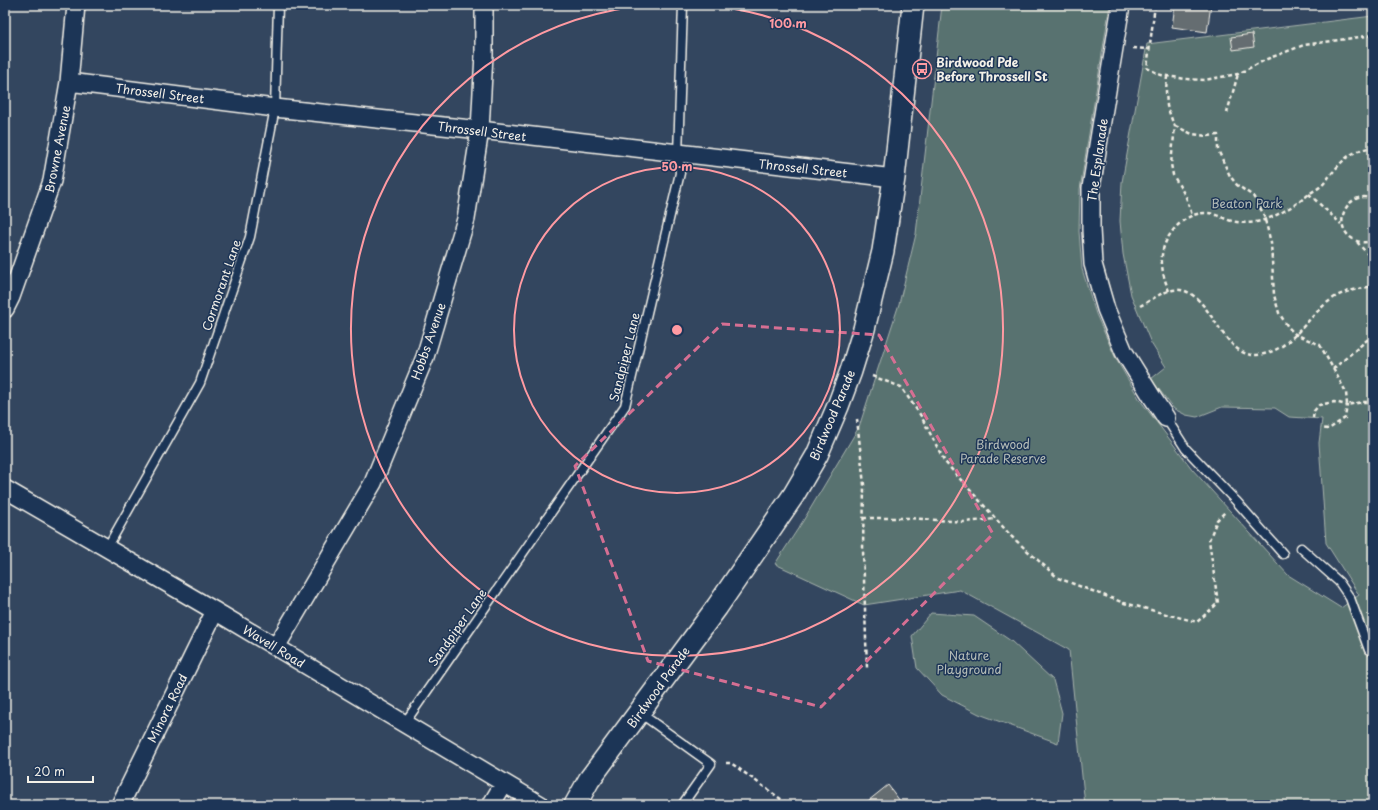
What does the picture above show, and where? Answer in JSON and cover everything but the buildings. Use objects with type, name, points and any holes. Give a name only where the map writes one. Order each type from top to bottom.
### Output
[{"type":"street","name":"Browne Avenue","points":[[5,309],[12,297],[52,181],[69,82],[76,5]]},
{"type":"street","name":"Hobbs Avenue","points":[[276,647],[373,483],[425,357],[466,219],[480,130],[484,54],[484,5]]},
{"type":"street","name":"Birdwood Parade","points":[[575,805],[589,780],[722,600],[793,496],[817,455],[846,385],[864,329],[882,251],[894,178],[914,5]]},
{"type":"street","name":"The Esplanade","points":[[1121,5],[1091,188],[1091,229],[1094,264],[1106,308],[1124,352],[1166,418]]},
{"type":"street","name":"Throssell Street","points":[[69,82],[275,108],[894,178]]},
{"type":"street","name":"Wavell Road","points":[[5,489],[215,611],[541,805]]},
{"type":"street","name":"Minora Road","points":[[120,805],[215,611]]},
{"type":"street","points":[[491,805],[504,783]]},
{"type":"lane","name":"Cormorant Lane","points":[[107,548],[200,383],[250,237],[275,108],[278,5]]},
{"type":"lane","name":"Sandpiper Lane","points":[[404,724],[625,406],[680,173],[678,154],[683,5]]},
{"type":"lane","points":[[1166,418],[1186,448],[1283,554]]},
{"type":"lane","points":[[1301,548],[1339,582],[1350,598],[1369,650]]},
{"type":"lane","points":[[639,712],[711,764],[682,805]]},
{"type":"path","points":[[1155,5],[1147,68],[1161,75],[1167,76],[1205,80],[1238,74],[1266,59],[1304,45],[1373,35]]},
{"type":"path","points":[[1227,113],[1238,74]]},
{"type":"path","points":[[1167,76],[1167,106],[1175,126],[1171,164],[1173,174],[1186,198],[1192,215]]},
{"type":"path","points":[[1175,126],[1192,134],[1207,136],[1218,135],[1218,150],[1230,176],[1237,185],[1252,196],[1263,213],[1271,243],[1274,295],[1279,313],[1288,327],[1295,334],[1320,345],[1346,392],[1347,405],[1344,418],[1329,429],[1321,428]]},
{"type":"path","points":[[1169,291],[1164,279],[1162,254],[1167,240],[1176,226],[1192,215],[1206,213],[1217,215],[1231,221],[1244,223],[1272,218],[1297,205],[1322,185],[1346,157],[1359,150],[1373,147]]},
{"type":"path","points":[[1309,194],[1342,224]]},
{"type":"path","points":[[1373,199],[1362,197],[1349,203],[1344,209],[1342,217],[1342,224],[1345,232],[1350,238],[1364,242],[1373,240]]},
{"type":"path","points":[[1357,241],[1370,258],[1373,259]]},
{"type":"path","points":[[1140,306],[1169,291],[1177,289],[1185,290],[1192,294],[1200,302],[1239,351],[1253,355],[1270,352],[1289,341],[1316,312],[1335,297],[1352,290],[1373,286]]},
{"type":"path","points":[[1333,368],[1373,334]]},
{"type":"path","points":[[870,376],[901,387],[921,416],[945,462],[1012,537],[1058,578],[1124,603],[1197,622],[1218,603],[1209,540],[1217,520],[1236,501]]},
{"type":"path","points":[[1313,418],[1314,411],[1318,405],[1334,402],[1347,405],[1373,402]]},
{"type":"path","points":[[856,415],[859,427],[864,485],[863,566],[867,668]]},
{"type":"path","points":[[864,518],[908,518],[965,522],[995,519]]},
{"type":"path","points":[[711,764],[731,763],[790,805]]},
{"type":"highlighted area","points":[[722,324],[879,335],[993,534],[821,707],[648,661],[575,466]]},
{"type":"green space","name":"Birdwood Parade Reserve","points":[[942,5],[1110,5],[1080,189],[1079,231],[1082,269],[1096,314],[1116,359],[1140,400],[1192,469],[1288,575],[1341,608],[1359,595],[1326,543],[1319,443],[1322,419],[1289,417],[1275,408],[1222,407],[1197,417],[1186,415],[1174,409],[1151,379],[1166,367],[1151,343],[1131,295],[1123,254],[1120,221],[1122,182],[1147,44],[1373,16],[1373,805],[1085,805],[1069,650],[960,590],[864,605],[775,564],[803,521],[859,427],[899,304],[916,234]]},
{"type":"green space","name":"Nature Playground","points":[[931,613],[974,616],[1011,641],[1053,680],[1062,713],[1058,743],[979,714],[942,695],[917,668],[912,636]]},
{"type":"place","name":"Birdwood Pde Before Throssell St","points":[[922,69]]},
{"type":"park label","name":"Beaton Park","points":[[1247,203]]}]
